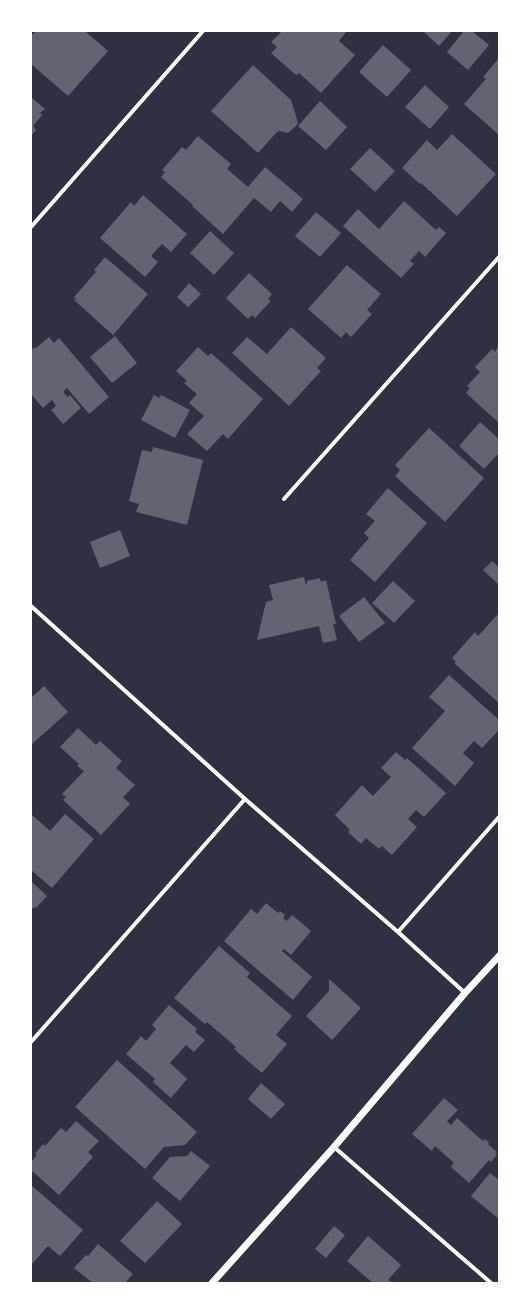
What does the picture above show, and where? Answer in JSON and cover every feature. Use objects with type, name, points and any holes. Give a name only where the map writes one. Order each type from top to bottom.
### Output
[{"type":"street","points":[[31,227],[203,31]]},
{"type":"street","points":[[284,499],[499,257]]},
{"type":"street","points":[[31,606],[245,799],[398,932],[465,993]]},
{"type":"street","points":[[31,1042],[245,799]]},
{"type":"street","points":[[398,932],[499,818]]},
{"type":"street","points":[[212,1283],[334,1147],[465,993],[499,956]]},
{"type":"street","points":[[334,1147],[490,1283]]},
{"type":"building","points":[[36,31],[85,31],[108,51],[68,96],[31,64],[31,36]]},
{"type":"building","points":[[282,31],[347,31],[339,41],[355,55],[321,93],[299,73],[296,75],[271,53],[277,47],[271,42]]},
{"type":"building","points":[[423,31],[452,31],[439,46]]},
{"type":"building","points":[[464,31],[472,31],[489,45],[468,70],[447,52]]},
{"type":"building","points":[[383,45],[411,70],[387,97],[359,72]]},
{"type":"building","points":[[499,58],[499,135],[464,104],[486,79],[483,77]]},
{"type":"building","points":[[253,65],[291,100],[298,123],[288,133],[279,131],[276,133],[258,153],[211,111]]},
{"type":"building","points":[[425,85],[449,107],[430,129],[405,107]]},
{"type":"building","points":[[31,97],[45,109],[40,113],[42,115],[33,126],[36,130],[31,136]]},
{"type":"building","points":[[320,101],[347,127],[326,150],[298,126]]},
{"type":"building","points":[[452,134],[496,174],[457,216],[402,168],[427,140],[437,150]]},
{"type":"building","points":[[198,136],[231,164],[227,169],[248,187],[265,167],[303,199],[292,212],[280,201],[271,212],[254,198],[223,234],[161,177],[165,172],[162,170],[182,147],[186,150]]},
{"type":"building","points":[[370,148],[395,171],[375,192],[350,169]]},
{"type":"building","points":[[143,195],[187,234],[171,252],[162,244],[151,256],[158,262],[145,277],[100,238],[131,202],[134,206]]},
{"type":"building","points":[[404,201],[436,230],[439,227],[446,233],[425,257],[419,251],[410,261],[414,264],[401,278],[343,226],[358,209],[379,229]]},
{"type":"building","points":[[316,212],[341,233],[320,257],[295,236]]},
{"type":"building","points":[[210,231],[234,253],[214,275],[190,253]]},
{"type":"building","points":[[105,257],[148,294],[113,335],[74,300],[76,299],[74,297],[96,272],[94,270]]},
{"type":"building","points":[[347,265],[381,294],[367,310],[372,314],[351,337],[346,332],[341,338],[308,309]]},
{"type":"building","points":[[249,273],[272,294],[268,299],[271,301],[255,318],[252,315],[248,319],[226,298]]},
{"type":"building","points":[[189,283],[201,294],[188,307],[177,297]]},
{"type":"building","points":[[291,327],[326,358],[317,368],[321,371],[289,406],[232,353],[247,337],[267,354]]},
{"type":"building","points":[[115,336],[137,363],[112,383],[90,357]]},
{"type":"building","points":[[49,337],[54,343],[59,338],[109,397],[89,414],[67,388],[63,392],[68,397],[70,395],[81,408],[63,424],[51,410],[56,406],[52,400],[43,408],[31,394],[31,350],[35,347],[36,348]]},
{"type":"building","points":[[499,345],[499,423],[466,393],[470,388],[467,386],[480,372],[475,367],[492,349],[495,352]]},
{"type":"building","points":[[198,347],[208,356],[211,353],[263,399],[228,439],[223,434],[207,451],[187,434],[204,416],[189,403],[197,394],[184,383],[187,381],[176,371]]},
{"type":"building","points":[[154,395],[159,398],[161,395],[190,410],[175,438],[141,420]]},
{"type":"building","points":[[480,422],[499,439],[499,453],[484,469],[459,446]]},
{"type":"building","points":[[429,428],[484,478],[445,522],[395,476],[400,470],[395,465]]},
{"type":"building","points":[[153,447],[203,460],[187,525],[136,512],[139,504],[129,501],[142,450],[152,452]]},
{"type":"building","points":[[388,488],[427,523],[375,582],[350,560],[369,538],[364,533],[375,521],[366,514]]},
{"type":"building","points":[[120,530],[130,556],[100,568],[90,542]]},
{"type":"building","points":[[492,561],[499,567],[499,585],[483,570]]},
{"type":"building","points":[[304,577],[306,585],[307,581],[320,578],[321,582],[326,580],[336,624],[333,624],[337,640],[323,643],[319,626],[257,640],[266,602],[273,600],[269,585]]},
{"type":"building","points":[[393,581],[415,601],[394,623],[372,603]]},
{"type":"building","points":[[364,597],[385,623],[359,642],[339,616]]},
{"type":"building","points":[[499,613],[499,703],[454,663],[456,662],[452,658],[475,632],[478,636]]},
{"type":"building","points":[[449,675],[499,720],[499,730],[482,748],[474,741],[463,753],[474,763],[455,786],[412,748],[445,711],[429,697]]},
{"type":"building","points":[[44,686],[68,712],[31,745],[31,698]]},
{"type":"building","points":[[78,728],[96,745],[100,741],[122,761],[116,768],[135,785],[123,797],[130,804],[101,835],[63,800],[66,797],[62,794],[84,771],[77,766],[79,764],[60,747]]},
{"type":"building","points":[[396,752],[405,760],[407,758],[446,793],[424,817],[416,810],[408,819],[417,827],[392,855],[382,846],[379,849],[366,838],[361,844],[348,832],[350,830],[335,815],[362,785],[373,796],[391,777],[381,768]]},
{"type":"building","points":[[31,814],[50,831],[65,814],[94,839],[52,888],[31,870]]},
{"type":"building","points":[[31,881],[47,896],[36,908],[34,907],[31,910]]},
{"type":"building","points":[[266,903],[278,913],[280,911],[285,915],[283,918],[287,921],[292,915],[311,931],[291,955],[284,949],[282,951],[312,977],[293,1000],[224,941],[251,909],[257,914]]},
{"type":"building","points":[[219,946],[250,973],[247,977],[292,1016],[276,1035],[287,1044],[262,1073],[234,1049],[236,1047],[207,1022],[205,1024],[174,998]]},
{"type":"building","points":[[329,979],[361,1008],[332,1040],[306,1016],[329,991]]},
{"type":"building","points":[[169,1005],[197,1029],[195,1032],[205,1040],[194,1052],[186,1045],[170,1063],[187,1079],[171,1098],[153,1082],[155,1079],[126,1054],[141,1036],[146,1041],[156,1029],[152,1025]]},
{"type":"building","points":[[117,1060],[197,1132],[185,1145],[164,1147],[145,1169],[75,1107]]},
{"type":"building","points":[[261,1083],[285,1104],[271,1119],[248,1099]]},
{"type":"building","points":[[444,1098],[458,1110],[447,1121],[451,1125],[457,1118],[483,1141],[484,1139],[489,1142],[488,1144],[497,1152],[495,1154],[497,1155],[491,1162],[489,1160],[469,1183],[451,1167],[454,1163],[435,1146],[432,1151],[412,1134]]},
{"type":"building","points":[[76,1121],[99,1141],[88,1152],[93,1157],[59,1195],[31,1170],[31,1162],[43,1144],[45,1146],[61,1128],[66,1132]]},
{"type":"building","points":[[191,1151],[210,1166],[180,1201],[152,1178],[170,1157],[187,1156]]},
{"type":"building","points":[[490,1173],[499,1180],[499,1219],[471,1196]]},
{"type":"building","points":[[31,1185],[83,1230],[60,1256],[48,1246],[31,1265]]},
{"type":"building","points":[[157,1201],[182,1224],[145,1263],[120,1241]]},
{"type":"building","points":[[334,1226],[345,1235],[326,1258],[315,1249]]},
{"type":"building","points":[[368,1236],[401,1265],[388,1280],[393,1283],[373,1283],[347,1261]]},
{"type":"building","points":[[98,1244],[133,1274],[125,1283],[93,1283],[74,1268],[86,1255],[88,1256]]}]
